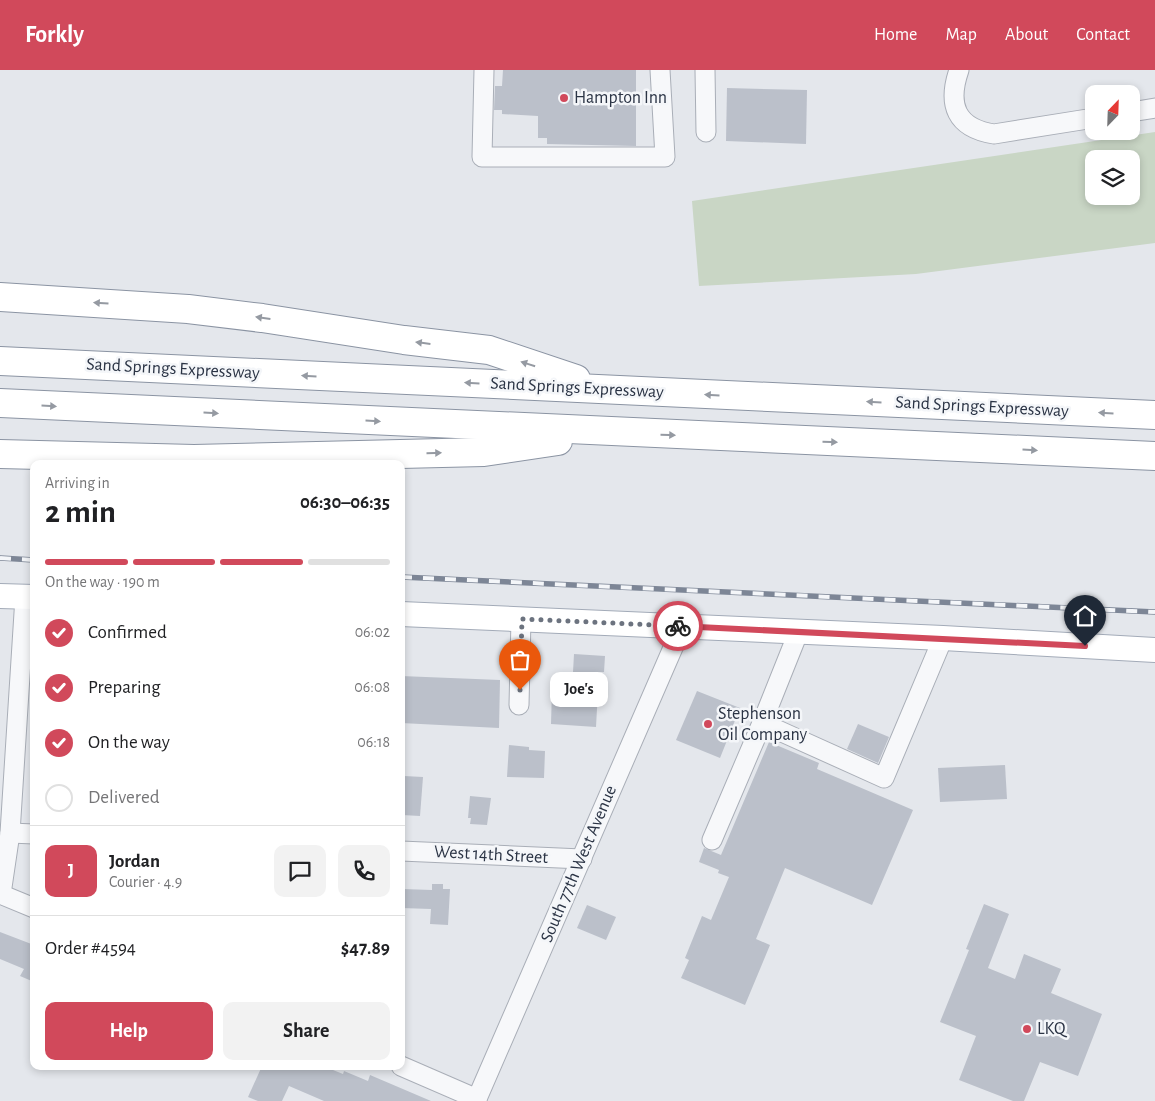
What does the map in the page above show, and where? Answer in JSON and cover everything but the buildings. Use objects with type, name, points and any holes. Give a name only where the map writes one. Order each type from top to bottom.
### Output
[{"type":"highway","points":[[0,296],[197,310],[489,350],[608,390]]},
{"type":"highway","name":"Sand Springs Expressway","points":[[0,361],[1155,415]]},
{"type":"highway","points":[[0,403],[1155,456]]},
{"type":"highway","points":[[0,454],[194,459],[484,452],[619,432]]},
{"type":"main road","points":[[0,596],[29,597]]},
{"type":"main road","points":[[405,614],[944,638],[1155,650]]},
{"type":"street","points":[[484,70],[482,157],[665,157],[660,70]]},
{"type":"street","points":[[705,70],[706,132]]},
{"type":"street","points":[[959,70],[953,100],[964,123],[982,132],[994,134],[1085,119]]},
{"type":"street","points":[[1140,110],[1155,108]]},
{"type":"street","points":[[29,597],[10,833],[0,894],[30,906]]},
{"type":"street","points":[[520,706],[522,619]]},
{"type":"street","name":"South 77th West Avenue","points":[[476,1100],[682,626]]},
{"type":"street","points":[[712,840],[762,723],[798,632]]},
{"type":"street","points":[[762,723],[884,778],[944,638]]},
{"type":"street","points":[[10,833],[30,834]]},
{"type":"street","name":"West 14th Street","points":[[405,851],[582,859]]},
{"type":"street","points":[[405,1068],[476,1100]]},
{"type":"green space","points":[[1155,132],[1155,243],[916,274],[699,286],[692,201],[1101,140],[1140,140],[1140,134]]},
{"type":"railway","points":[[0,558],[30,560]]},
{"type":"railway","points":[[405,577],[1155,612]]},
{"type":"way so far","points":[[520,690],[522,619],[678,626]]},
{"type":"place","name":"Hampton Inn","points":[[564,98]]},
{"type":"place","name":"Joe's","points":[[520,690]]},
{"type":"place","name":"Stephenson Oil Company","points":[[708,724]]},
{"type":"place","name":"LKQ","points":[[1027,1029]]},
{"type":"route","points":[[678,626],[1085,646]]}]
